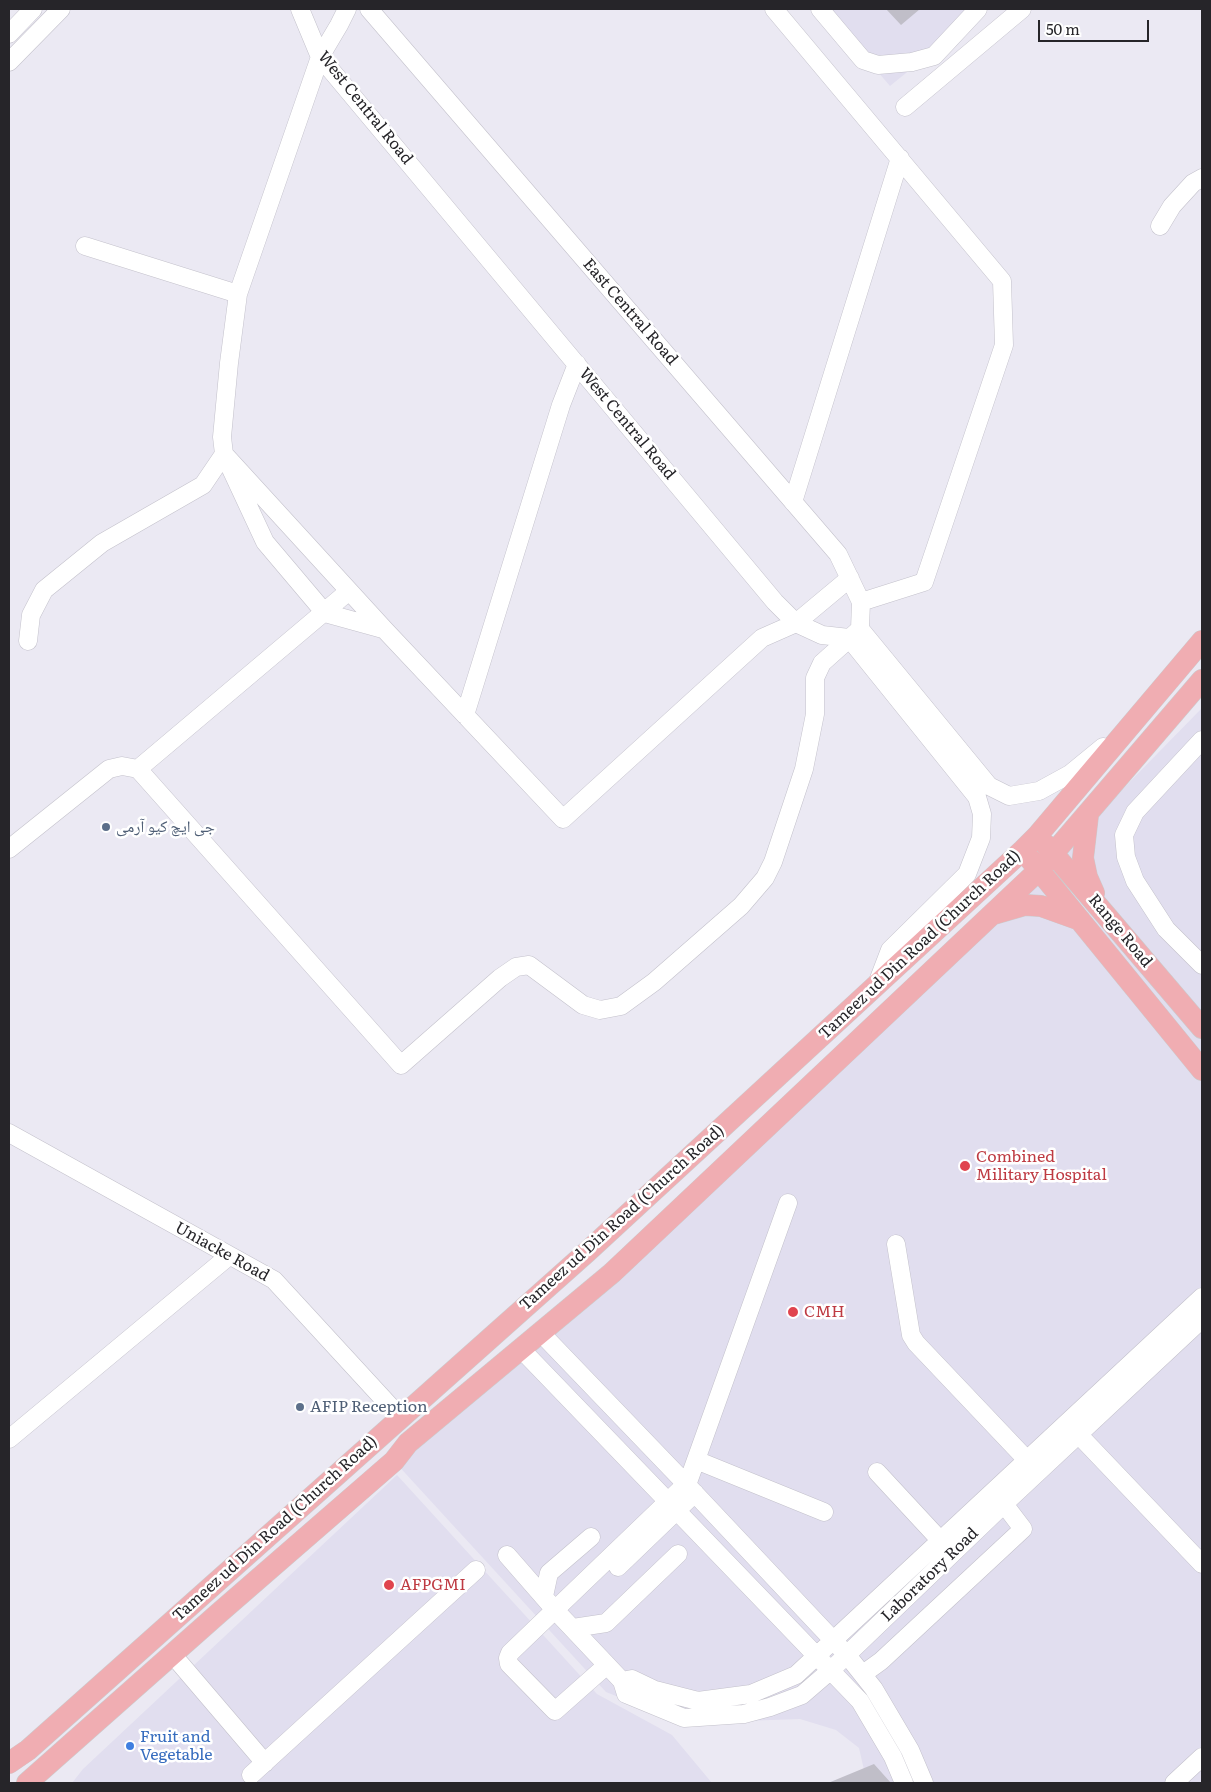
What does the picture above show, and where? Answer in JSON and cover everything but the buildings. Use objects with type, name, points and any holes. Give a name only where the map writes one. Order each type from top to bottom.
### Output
[{"type":"main road","name":"Tameez ud Din Road (Church Road)","points":[[9,1763],[28,1750],[587,1252],[1030,843],[1202,641]]},
{"type":"main road","name":"Tameez ud Din Road (Church Road)","points":[[28,1783],[219,1612],[394,1461],[408,1443],[612,1273],[1055,854],[1202,680]]},
{"type":"main road","points":[[1088,815],[1083,858],[1087,876],[1102,910]]},
{"type":"main road","name":"Range Road","points":[[1030,843],[1055,854],[1202,1028]]},
{"type":"main road","points":[[1030,843],[1039,870],[1202,1070]]},
{"type":"main road","points":[[992,914],[1026,906],[1041,906],[1080,920]]},
{"type":"main road","points":[[587,1252],[612,1273]]},
{"type":"main road","points":[[202,1594],[219,1612]]},
{"type":"street","points":[[9,34],[34,9]]},
{"type":"street","name":"West Central Road","points":[[300,9],[320,57],[775,602],[796,623],[822,636],[854,634]]},
{"type":"street","points":[[347,9],[320,57],[238,294],[228,364],[223,427],[224,454],[265,542],[325,613],[384,629]]},
{"type":"street","name":"East Central Road","points":[[369,9],[838,554],[862,602]]},
{"type":"street","points":[[9,849],[109,769],[122,766],[138,769],[401,1065],[500,978],[516,967],[529,965],[583,1005],[600,1010],[621,1006],[654,982],[740,906],[765,878],[773,862],[804,769],[815,714],[815,678],[822,663],[854,634],[862,602],[924,582],[1004,345],[1002,281],[774,9]]},
{"type":"street","points":[[820,9],[862,60],[878,65],[912,62],[934,56],[978,9]]},
{"type":"street","points":[[905,106],[1022,9]]},
{"type":"street","points":[[9,62],[53,12]]},
{"type":"street","points":[[793,502],[900,158]]},
{"type":"street","points":[[1160,226],[1172,206],[1193,183],[1202,178]]},
{"type":"street","name":"West Central Road","points":[[460,224],[796,623]]},
{"type":"street","points":[[85,246],[238,294]]},
{"type":"street","points":[[465,714],[561,404],[577,364]]},
{"type":"street","points":[[224,454],[384,629],[563,818],[762,638],[796,623],[850,578]]},
{"type":"street","points":[[28,641],[31,615],[44,590],[102,544],[203,485],[224,454]]},
{"type":"street","points":[[138,769],[349,591]]},
{"type":"street","points":[[854,634],[989,786],[1009,796],[1039,791],[1070,774],[1100,751],[1202,630]]},
{"type":"street","points":[[854,634],[977,797],[982,814],[981,838],[967,874],[890,950],[877,984]]},
{"type":"street","points":[[1202,740],[1136,812],[1124,835],[1126,857],[1135,881],[1166,929],[1202,966]]},
{"type":"street","name":"Uniacke Road","points":[[9,1133],[274,1280],[400,1417]]},
{"type":"street","points":[[607,1665],[555,1711],[509,1664],[510,1653],[564,1619],[689,1487],[696,1460],[788,1203]]},
{"type":"street","points":[[896,1244],[911,1335],[916,1343],[1027,1460]]},
{"type":"street","points":[[9,1439],[229,1256]]},
{"type":"street","name":"Laboratory Road","points":[[622,1681],[632,1679],[655,1690],[698,1701],[751,1694],[796,1675],[1202,1297]]},
{"type":"street","name":"Laboratory Road","points":[[507,1554],[622,1681],[626,1694],[684,1718],[744,1714],[770,1707],[802,1695],[831,1670],[1078,1434],[1202,1320]]},
{"type":"street","points":[[540,1332],[847,1655],[863,1674],[910,1750],[924,1783]]},
{"type":"street","points":[[521,1349],[860,1701],[894,1757],[904,1783]]},
{"type":"street","points":[[1078,1434],[1202,1564]]},
{"type":"street","points":[[696,1460],[824,1512]]},
{"type":"street","points":[[877,1472],[940,1540]]},
{"type":"street","points":[[863,1674],[881,1661],[1023,1529],[1004,1504]]},
{"type":"street","points":[[544,1596],[549,1573],[591,1537]]},
{"type":"street","points":[[564,1619],[606,1623],[678,1554]]},
{"type":"street","points":[[251,1776],[476,1570]]},
{"type":"street","points":[[172,1654],[265,1763]]},
{"type":"street","points":[[1174,1783],[1200,1764]]},
{"type":"shaded area","points":[[824,9],[985,9],[890,86]]},
{"type":"shaded area","name":"Combined Military Hospital","points":[[1202,708],[1202,1783],[867,1783],[859,1748],[836,1730],[800,1719],[684,1723],[606,1692],[394,1461],[934,982]]},
{"type":"shaded area","name":"AFPGMI","points":[[397,1475],[597,1694],[672,1735],[712,1783],[72,1783],[83,1769]]},
{"type":"place","name":"جی ایچ کیو آرمی","points":[[106,827]]},
{"type":"place","name":"Combined Military Hospital","points":[[965,1166]]},
{"type":"place","name":"CMH","points":[[793,1312]]},
{"type":"place","name":"AFIP Reception","points":[[300,1407]]},
{"type":"place","name":"AFPGMI","points":[[389,1585]]},
{"type":"place","name":"Fruit and Vegetable","points":[[130,1746]]}]
